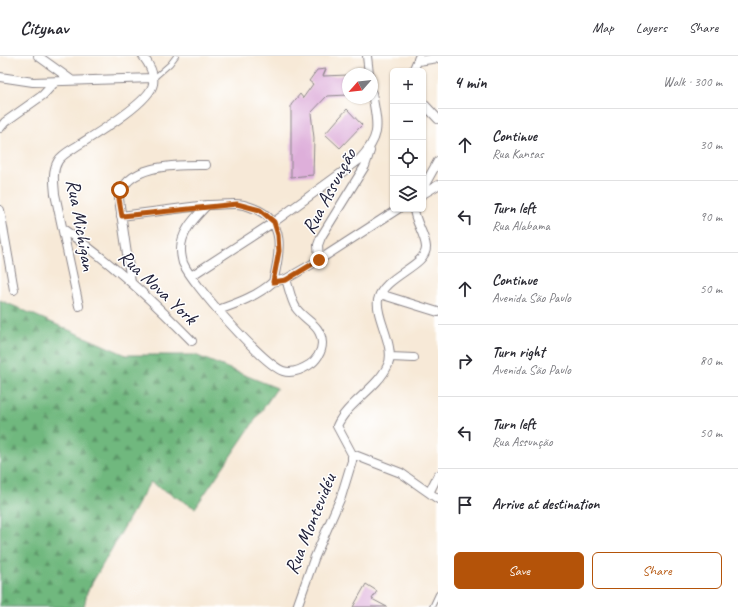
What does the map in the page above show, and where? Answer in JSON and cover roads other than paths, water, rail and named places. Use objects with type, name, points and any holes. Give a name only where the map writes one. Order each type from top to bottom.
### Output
[{"type":"street","points":[[38,56],[70,80]]},
{"type":"street","points":[[0,77],[33,82],[153,78],[150,66],[143,56]]},
{"type":"street","points":[[367,56],[368,68]]},
{"type":"street","points":[[418,59],[438,58]]},
{"type":"street","name":"Rua Michigan","points":[[79,306],[55,194],[54,177],[59,159],[144,99],[151,90],[153,78]]},
{"type":"street","points":[[0,128],[5,122],[43,95],[55,82]]},
{"type":"street","points":[[191,276],[274,222],[360,160],[371,148],[375,140],[377,126],[374,104]]},
{"type":"street","points":[[424,104],[438,120]]},
{"type":"street","name":"Rua Assunção","points":[[273,282],[286,280],[319,260],[318,245],[321,236],[364,166],[371,148]]},
{"type":"street","points":[[426,183],[438,161]]},
{"type":"street","points":[[131,282],[119,199],[120,190],[127,181],[134,176],[149,170],[170,166],[206,165]]},
{"type":"street","points":[[426,192],[438,185]]},
{"type":"street","points":[[122,216],[207,205],[237,204],[260,210],[274,222],[278,235],[279,251],[273,282],[255,295],[218,310]]},
{"type":"street","points":[[207,205],[188,227],[181,249],[183,263],[191,276],[218,310],[270,363],[285,372],[296,372],[313,363],[321,350],[321,339],[318,330],[312,321],[297,310],[286,280]]},
{"type":"street","points":[[0,210],[14,290]]},
{"type":"street","points":[[319,260],[393,212]]},
{"type":"street","points":[[415,212],[426,247],[424,254],[418,261],[388,282],[380,294],[378,305],[390,357],[388,364],[380,377],[337,426],[352,454],[401,473],[430,491],[438,498]]},
{"type":"street","name":"Rua Nova York","points":[[63,230],[110,264],[131,282],[192,341]]},
{"type":"street","points":[[380,294],[438,312]]},
{"type":"street","points":[[390,357],[414,358]]},
{"type":"street","name":"Rua Montevidéu","points":[[297,607],[314,559],[342,497],[352,461],[352,454]]},
{"type":"street","points":[[430,491],[438,475]]},
{"type":"lane","points":[[153,78],[170,64],[176,56]]},
{"type":"lane","points":[[432,607],[438,594]]}]
